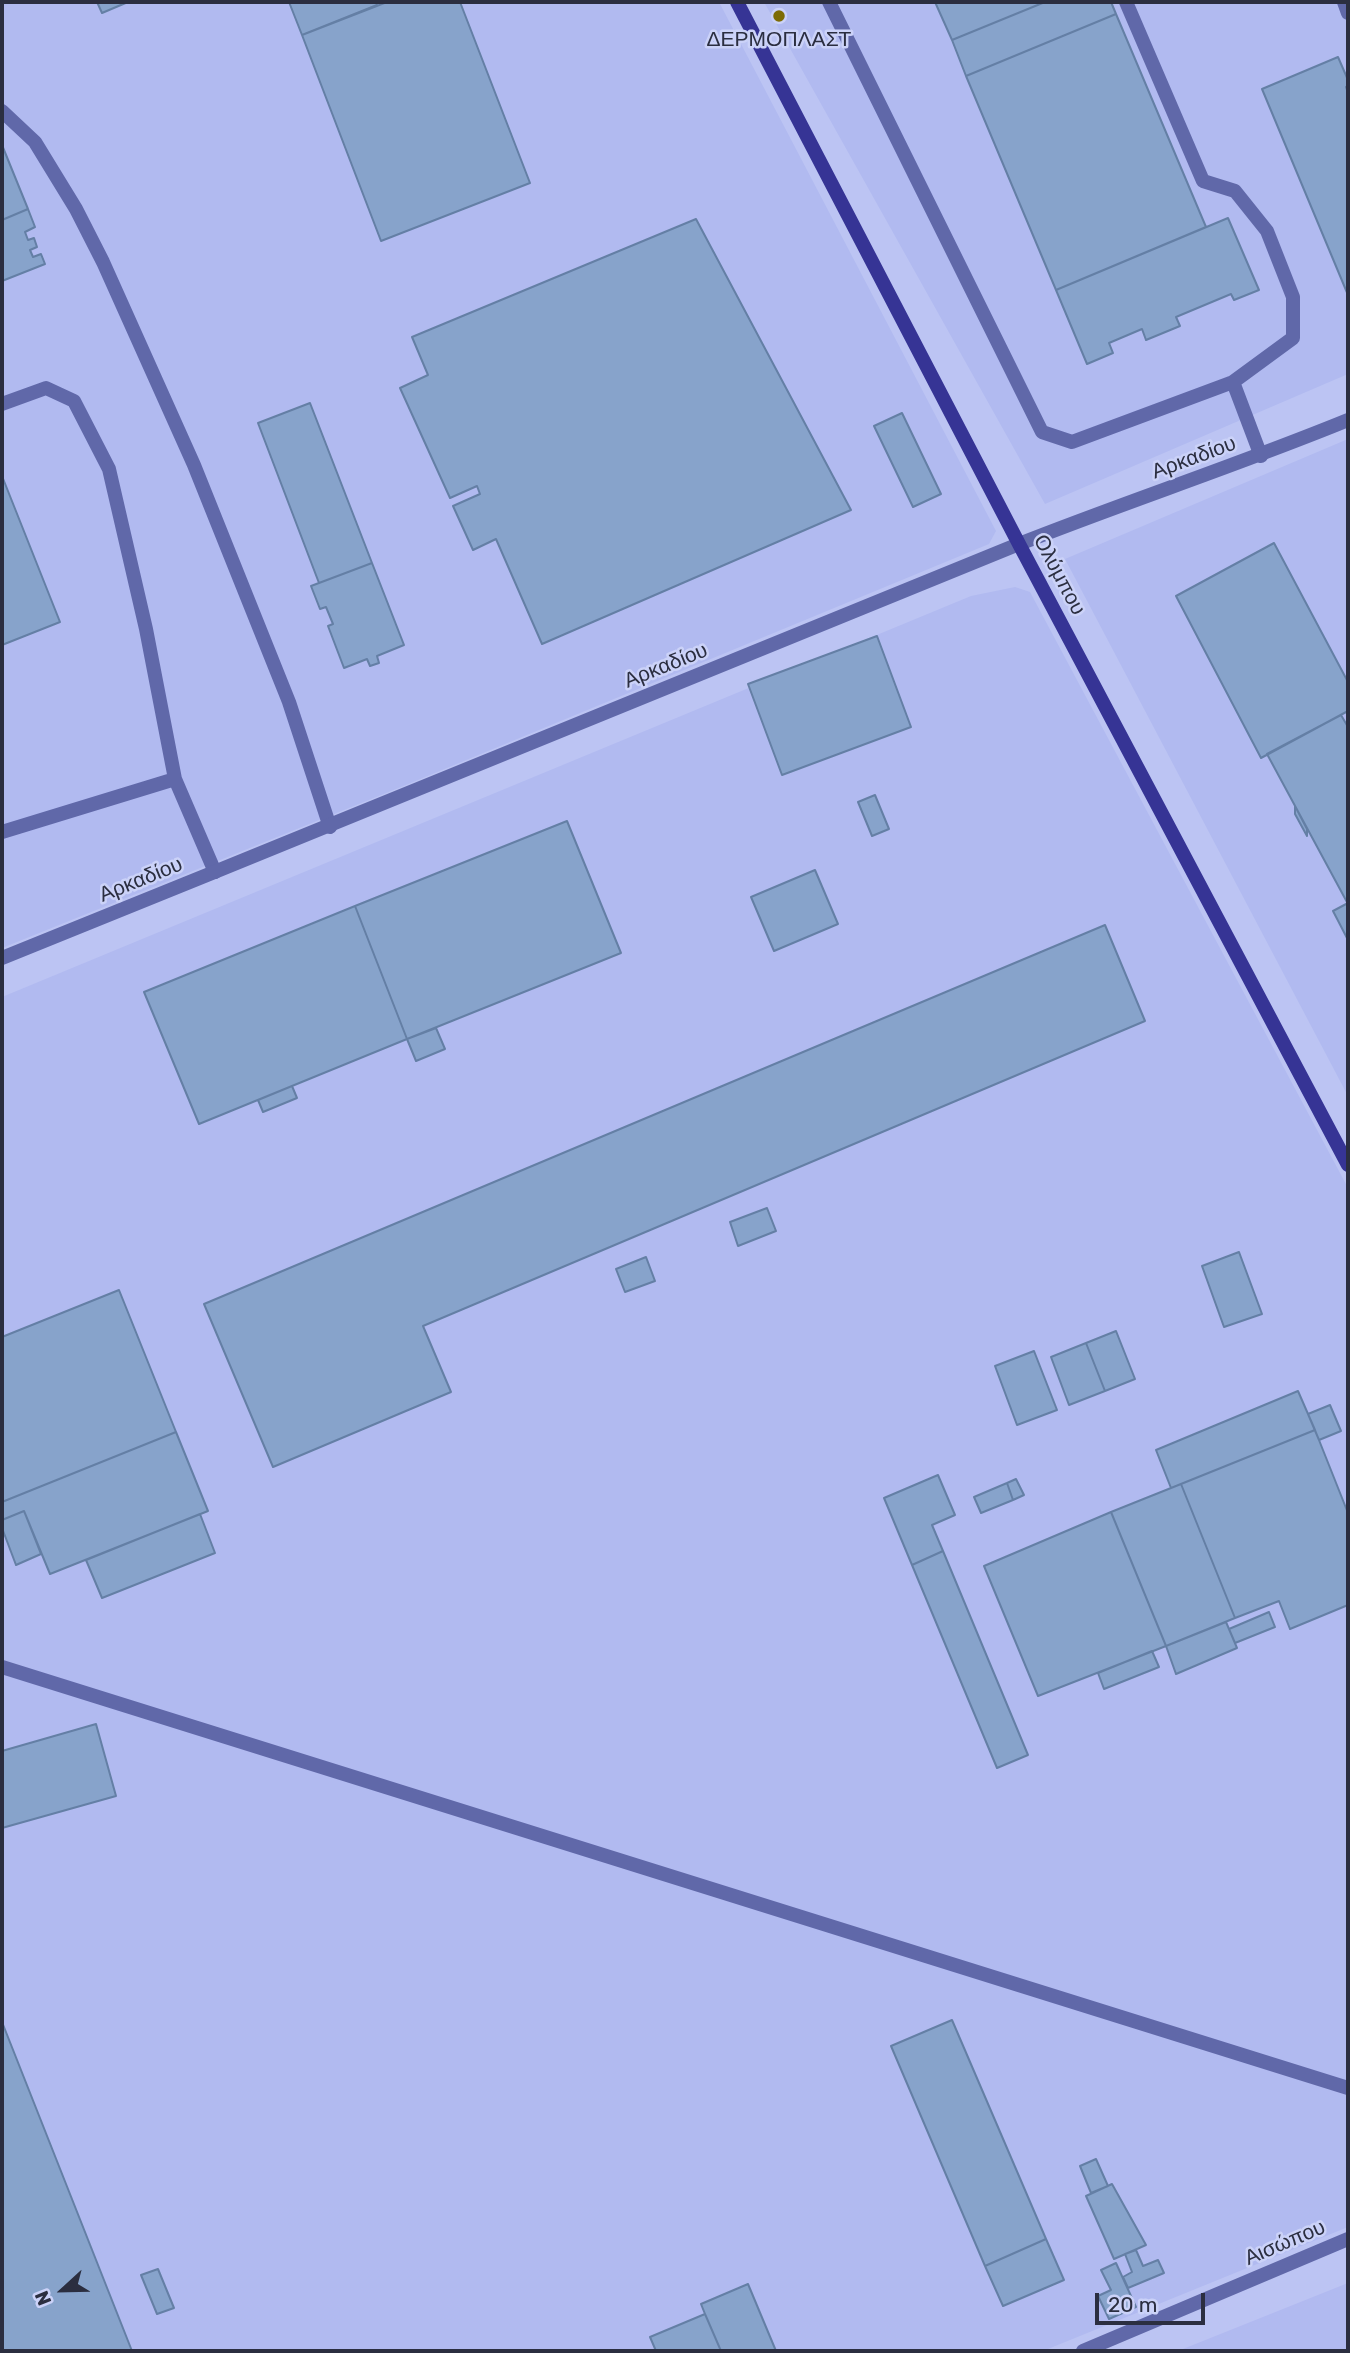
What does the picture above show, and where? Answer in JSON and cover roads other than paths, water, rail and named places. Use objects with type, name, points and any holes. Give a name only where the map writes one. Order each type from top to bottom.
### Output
[{"type":"main road","name":"Ολύμπου","points":[[737,2],[1019,544],[1348,1165]]},
{"type":"street","points":[[830,2],[1042,432],[1072,442],[1233,382],[1293,338],[1293,297],[1267,231],[1235,191],[1203,181],[1126,2]]},
{"type":"street","points":[[1344,2],[1348,13]]},
{"type":"street","points":[[2,111],[34,142],[76,209],[103,261],[194,465],[279,677],[330,827]]},
{"type":"street","points":[[1233,382],[1261,456]]},
{"type":"street","points":[[2,404],[46,388],[74,401],[109,469],[146,629],[175,779],[215,873]]},
{"type":"street","name":"Αρκαδίου","points":[[2,956],[330,827],[1019,544],[1261,456],[1348,420]]},
{"type":"street","points":[[2,832],[175,779]]},
{"type":"street","points":[[2,1667],[1348,2088]]},
{"type":"street","name":"Αισώπου","points":[[1083,2351],[1348,2239]]},
{"type":"place","name":"ΔΕΡΜΟΠΛΑΣΤ","points":[[779,16]]}]
